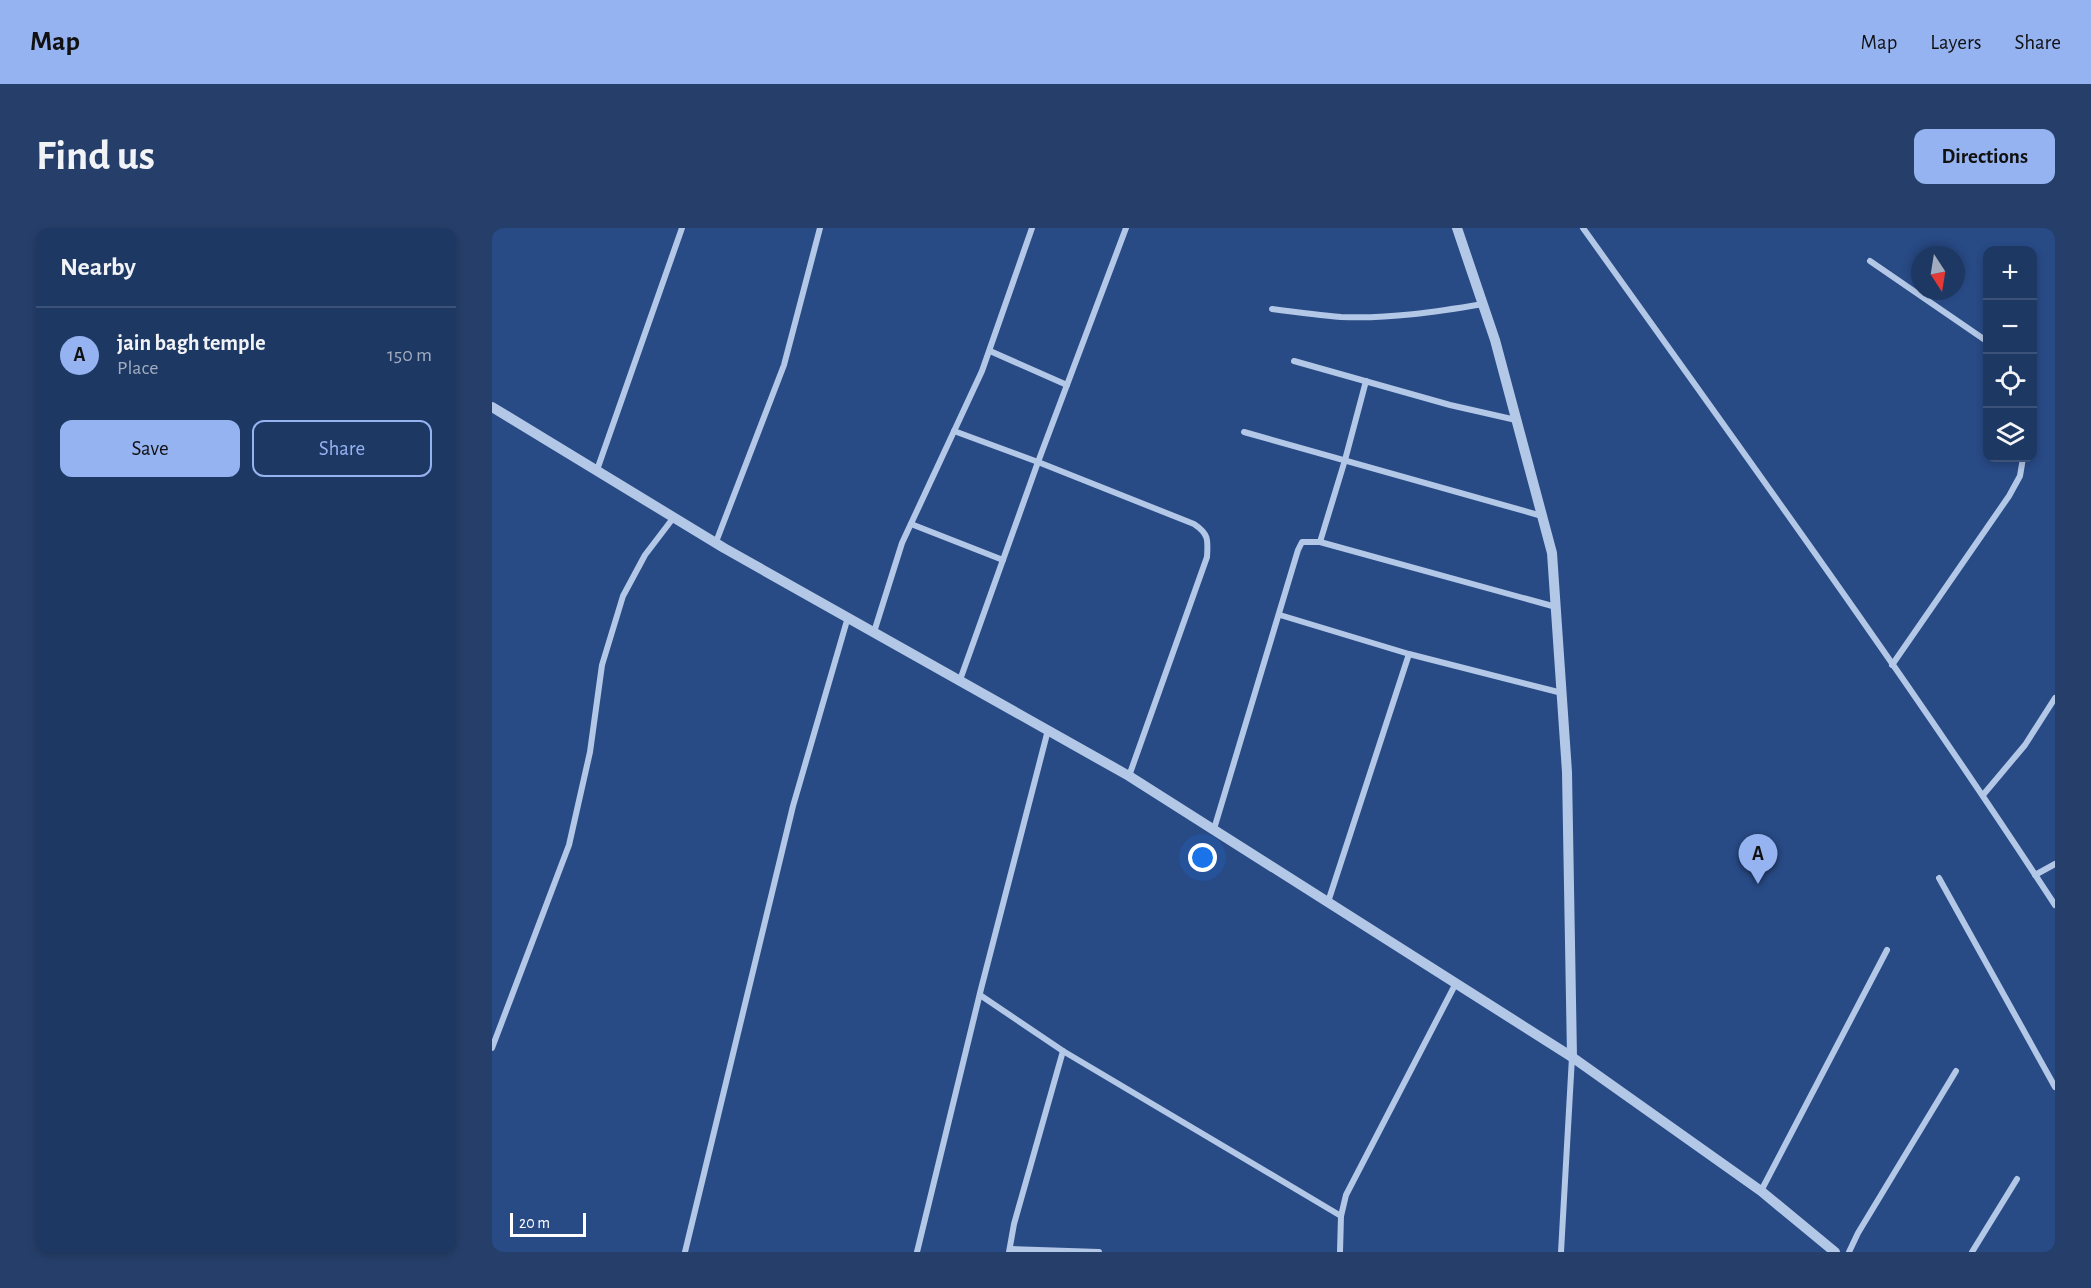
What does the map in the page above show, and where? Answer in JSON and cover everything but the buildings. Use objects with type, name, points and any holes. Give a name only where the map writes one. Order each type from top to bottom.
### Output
[{"type":"street","points":[[597,470],[682,228]]},
{"type":"street","points":[[716,542],[784,365],[820,228]]},
{"type":"street","points":[[874,632],[902,543],[990,351],[1032,228]]},
{"type":"street","points":[[960,680],[1038,462],[1126,228]]},
{"type":"street","points":[[1457,228],[1495,340],[1552,553],[1567,772],[1572,1057],[1561,1252]]},
{"type":"street","points":[[1583,228],[1892,664],[1983,795],[2055,905]]},
{"type":"street","points":[[1870,261],[1983,339]]},
{"type":"street","points":[[1272,309],[1341,317],[1382,317],[1431,313],[1483,304]]},
{"type":"street","points":[[990,351],[1067,385]]},
{"type":"street","points":[[1294,361],[1450,405],[1516,420]]},
{"type":"street","points":[[1320,542],[1366,381]]},
{"type":"street","points":[[492,407],[716,542],[1130,776],[1572,1057],[1761,1191],[1835,1252]]},
{"type":"street","points":[[954,431],[1194,524],[1204,531],[1208,543],[1207,557],[1130,776]]},
{"type":"street","points":[[1244,432],[1542,516]]},
{"type":"street","points":[[1892,664],[2009,496],[2020,476],[2022,462]]},
{"type":"street","points":[[492,1048],[569,845],[590,752],[602,665],[623,596],[645,555],[674,517]]},
{"type":"street","points":[[911,524],[1003,560]]},
{"type":"street","points":[[1214,830],[1302,542],[1320,542],[1556,607]]},
{"type":"street","points":[[1280,615],[1409,654],[1562,693]]},
{"type":"street","points":[[685,1252],[793,806],[848,617]]},
{"type":"street","points":[[1328,902],[1409,654]]},
{"type":"street","points":[[1983,795],[2025,745],[2055,698]]},
{"type":"street","points":[[916,1252],[1048,730]]},
{"type":"street","points":[[2035,875],[2055,864]]},
{"type":"street","points":[[1940,878],[2055,1087]]},
{"type":"street","points":[[1761,1191],[1887,950]]},
{"type":"street","points":[[1341,1252],[1341,1216],[1346,1195],[1456,983]]},
{"type":"street","points":[[980,995],[1063,1051],[1341,1216]]},
{"type":"street","points":[[1063,1051],[1014,1224],[1010,1251],[1099,1252]]},
{"type":"street","points":[[1849,1252],[1858,1233],[1956,1071]]},
{"type":"street","points":[[1972,1252],[2017,1179]]},
{"type":"place","name":"jain bagh temple","points":[[1758,884]]}]
